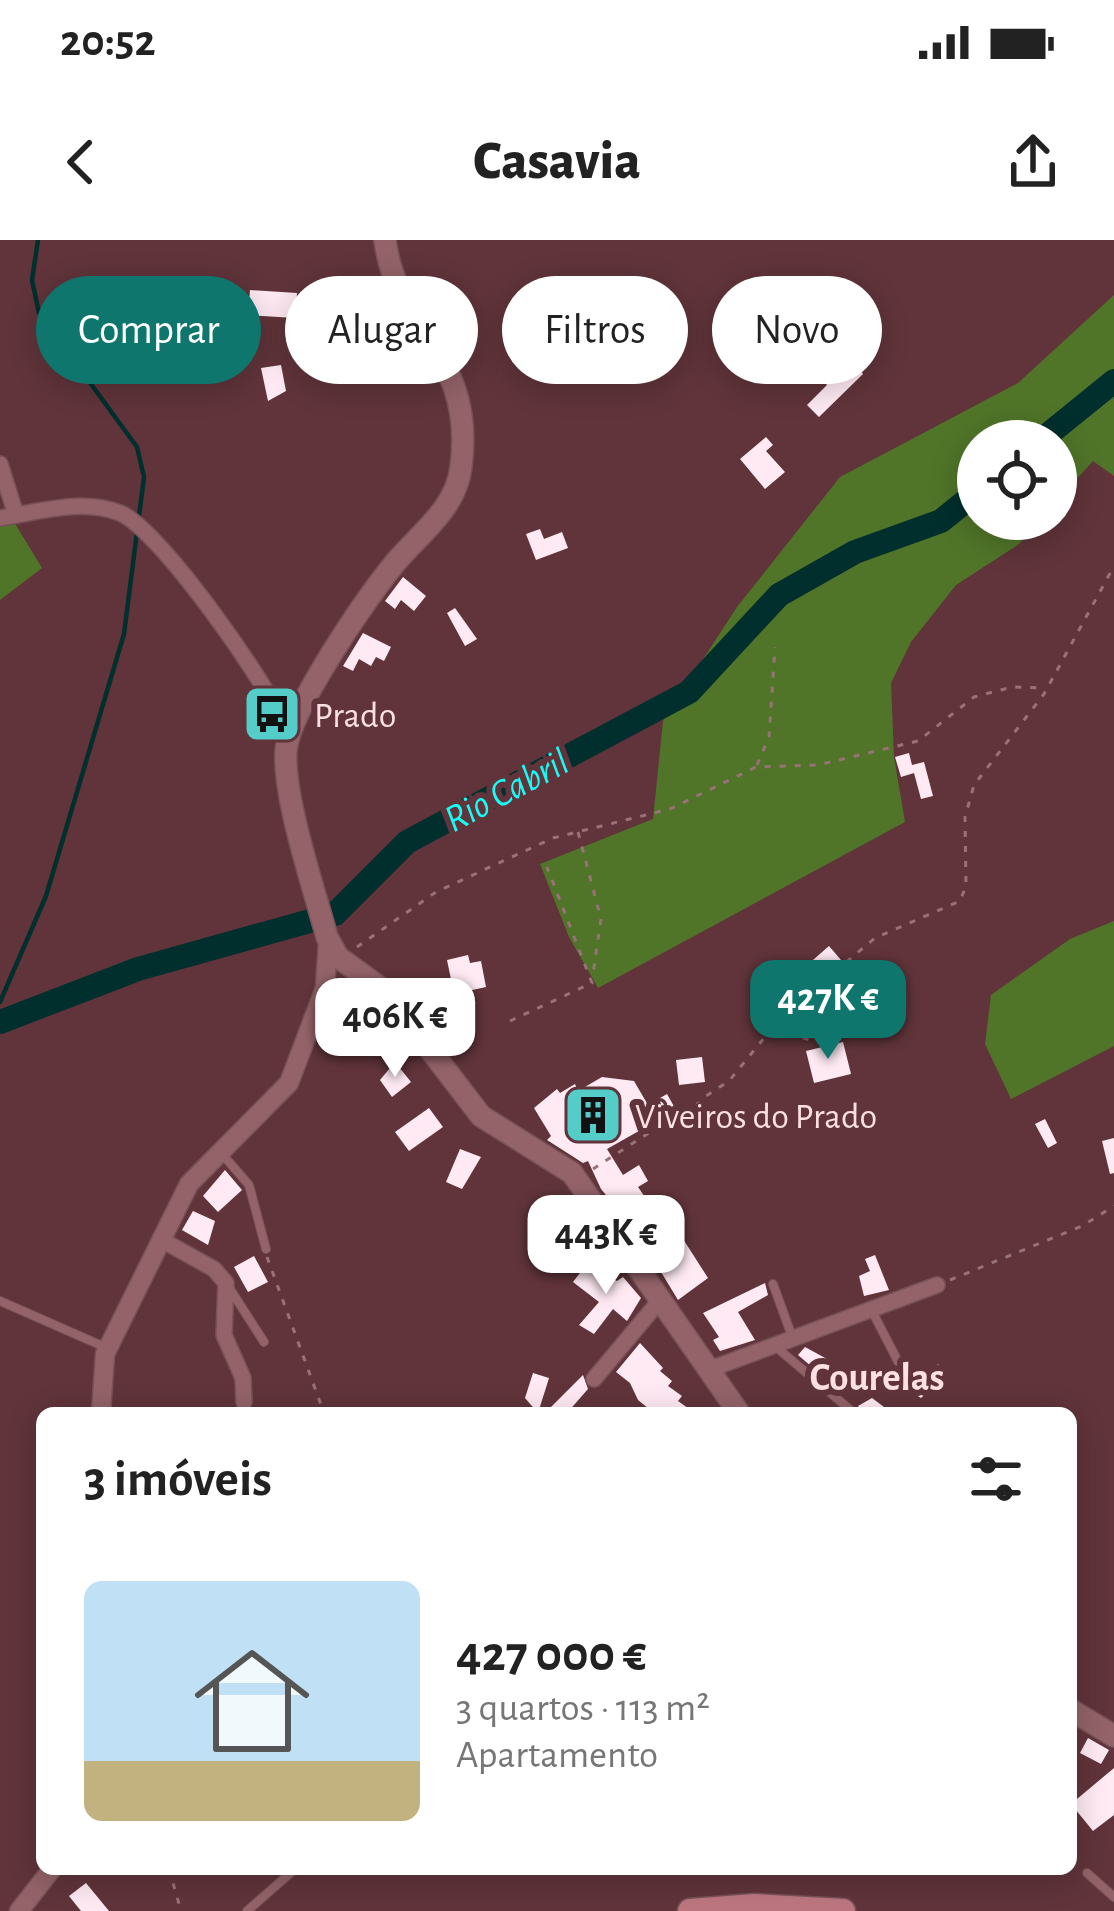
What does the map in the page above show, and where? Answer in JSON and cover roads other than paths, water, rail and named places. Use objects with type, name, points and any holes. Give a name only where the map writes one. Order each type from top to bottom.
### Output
[{"type":"highway","points":[[690,1911],[754,1906],[843,1911]]},
{"type":"main road","points":[[386,240],[396,279],[459,388],[460,475],[448,504],[371,595],[289,734],[287,772],[331,962],[389,995],[481,1115],[562,1165],[576,1180],[735,1407]]},
{"type":"main road","points":[[1077,1714],[1114,1736]]},
{"type":"street","points":[[0,464],[8,517],[87,505],[130,518],[146,531],[266,686],[289,734]]},
{"type":"street","points":[[101,1407],[100,1377],[107,1348],[160,1239],[189,1184],[287,1086],[331,962]]},
{"type":"street","points":[[160,1239],[211,1266],[226,1283],[224,1335],[243,1378],[244,1402]]},
{"type":"street","points":[[708,1370],[937,1286]]},
{"type":"street","points":[[594,1378],[661,1299]]},
{"type":"street","points":[[19,1911],[47,1875]]},
{"type":"lane","points":[[220,1151],[249,1185],[266,1249]]},
{"type":"lane","points":[[226,1283],[264,1342]]},
{"type":"lane","points":[[773,1284],[793,1339]]},
{"type":"lane","points":[[0,1301],[107,1348]]},
{"type":"lane","points":[[871,1310],[906,1377]]},
{"type":"lane","points":[[775,1346],[847,1407]]},
{"type":"lane","points":[[1087,1873],[1114,1897]]},
{"type":"lane","points":[[247,1911],[288,1875]]},
{"type":"waterway","points":[[0,1002],[46,896],[124,634],[144,477],[137,447],[39,313],[32,280],[38,240]]},
{"type":"waterway","name":"Rio Cabril","points":[[1066,420],[1114,381]]},
{"type":"waterway","name":"Rio Cabril","points":[[0,1022],[138,969],[335,914],[407,842],[689,692],[779,595],[855,552],[941,521],[957,508]]},
{"type":"place","name":"Prado","points":[[272,714]]},
{"type":"place","name":"Viveiros do Prado","points":[[593,1115]]},
{"type":"district","name":"Courelas","points":[[877,1376]]}]
